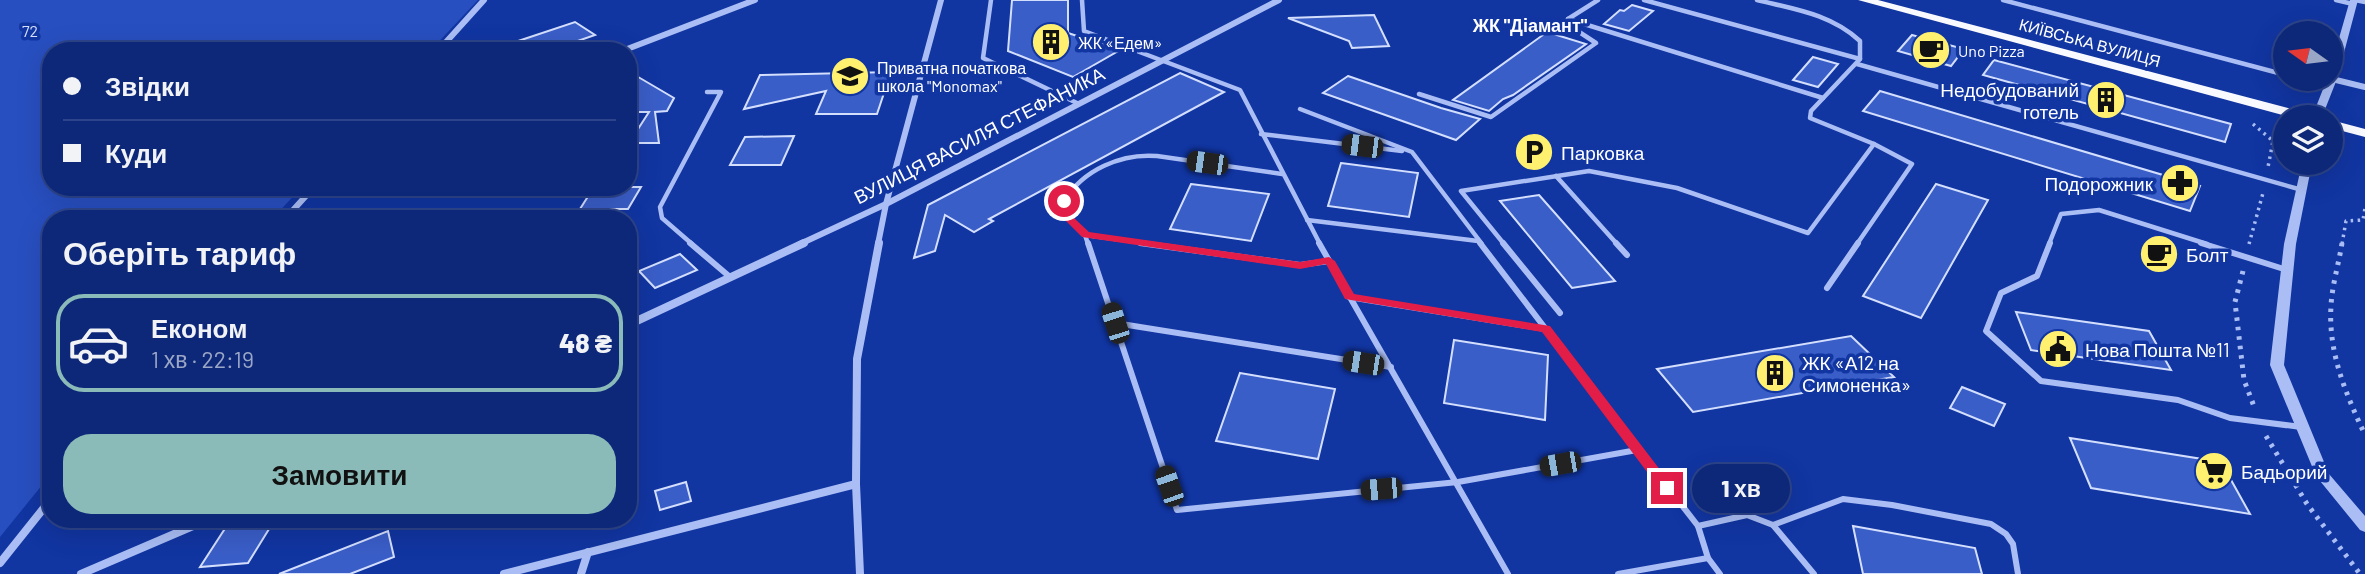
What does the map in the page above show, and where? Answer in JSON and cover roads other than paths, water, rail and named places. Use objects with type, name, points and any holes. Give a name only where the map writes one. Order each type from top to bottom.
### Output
[{"type":"main road","name":"КИЇВСЬКА ВУЛИЦЯ","points":[[1866,0],[1896,4],[2273,108]]},
{"type":"main road","points":[[2343,127],[2365,133]]},
{"type":"street","points":[[446,42],[484,0]]},
{"type":"street","points":[[637,45],[755,0]]},
{"type":"street","points":[[860,574],[856,484],[857,359],[886,204],[941,0]]},
{"type":"street","name":"ВУЛИЦЯ ВАСИЛЯ СТЕФАНИКА","points":[[637,321],[886,204],[1279,0]]},
{"type":"street","points":[[2343,40],[2354,1]]},
{"type":"street","points":[[2343,84],[2365,87]]},
{"type":"street","points":[[2305,175],[2290,244],[2277,365],[2323,476],[2365,526]]},
{"type":"street","points":[[293,210],[306,196]]},
{"type":"street","points":[[504,574],[856,484]]},
{"type":"street","points":[[0,563],[42,510]]},
{"type":"street","points":[[81,574],[188,528]]},
{"type":"street","points":[[581,574],[587,552]]},
{"type":"lane","points":[[991,0],[984,58],[1079,104]]},
{"type":"lane","points":[[1082,0],[1084,31],[1240,90],[1329,261],[1458,482],[1508,574]]},
{"type":"lane","points":[[1568,19],[1598,0]]},
{"type":"lane","points":[[1644,0],[2302,190]]},
{"type":"lane","points":[[1757,0],[1840,25],[1860,41],[1859,61],[1811,111],[1810,118],[1912,164],[1826,288]]},
{"type":"lane","points":[[2003,0],[2273,72]]},
{"type":"lane","points":[[2336,0],[2365,2]]},
{"type":"lane","points":[[1419,94],[1491,117],[1596,43],[1570,26],[1568,19]]},
{"type":"lane","points":[[1568,19],[1823,98]]},
{"type":"lane","points":[[707,92],[721,92],[660,207],[662,218],[730,277]]},
{"type":"lane","points":[[1300,109],[1412,152],[1637,450],[1698,526],[1708,558],[1720,574]]},
{"type":"lane","points":[[1261,134],[1412,152]]},
{"type":"lane","points":[[1560,313],[1461,191],[1589,171],[1677,188],[1808,233],[1874,145]]},
{"type":"lane","points":[[1282,174],[1156,156],[1125,158],[1085,179],[1067,194],[1065,212],[1086,235],[1177,510],[1458,482],[1637,450]]},
{"type":"lane","points":[[1556,176],[1626,255]]},
{"type":"lane","points":[[2287,270],[2099,210],[2061,214],[2037,275],[2001,293],[1986,331],[2041,381],[2178,400],[2230,418],[2303,428]]},
{"type":"lane","points":[[1307,220],[1478,241]]},
{"type":"lane","points":[[1086,235],[1300,265],[1329,261]]},
{"type":"lane","points":[[1349,297],[1545,329]]},
{"type":"lane","points":[[1115,323],[1391,367]]},
{"type":"lane","points":[[1773,525],[1843,499],[1892,505],[1991,524],[2004,531],[2014,542],[2018,574]]},
{"type":"lane","points":[[1698,526],[1747,515],[1773,525],[1814,574]]},
{"type":"lane","points":[[1618,574],[1708,558]]},
{"type":"place","name":"ЖК «Едем»","points":[[1051,42]]},
{"type":"place","name":"Uno Pizza","points":[[1931,50]]},
{"type":"place","name":"Приватна початкова школа \"Monomax\"","points":[[850,76]]},
{"type":"place","name":"Недобудований готель","points":[[2106,100]]},
{"type":"place","name":"Парковка","points":[[1534,152]]},
{"type":"place","name":"Подорожник","points":[[2180,183]]},
{"type":"place","name":"Болт","points":[[2159,254]]},
{"type":"place","name":"Нова Пошта №11","points":[[2058,349]]},
{"type":"place","name":"ЖК «А12 на Симоненка»","points":[[1775,373]]},
{"type":"place","name":"Бадьорий","points":[[2214,471]]},
{"type":"district","name":"ЖК \"Діамант\"","points":[[1530,25]]},
{"type":"park label","name":"72","points":[[30,30]]}]
